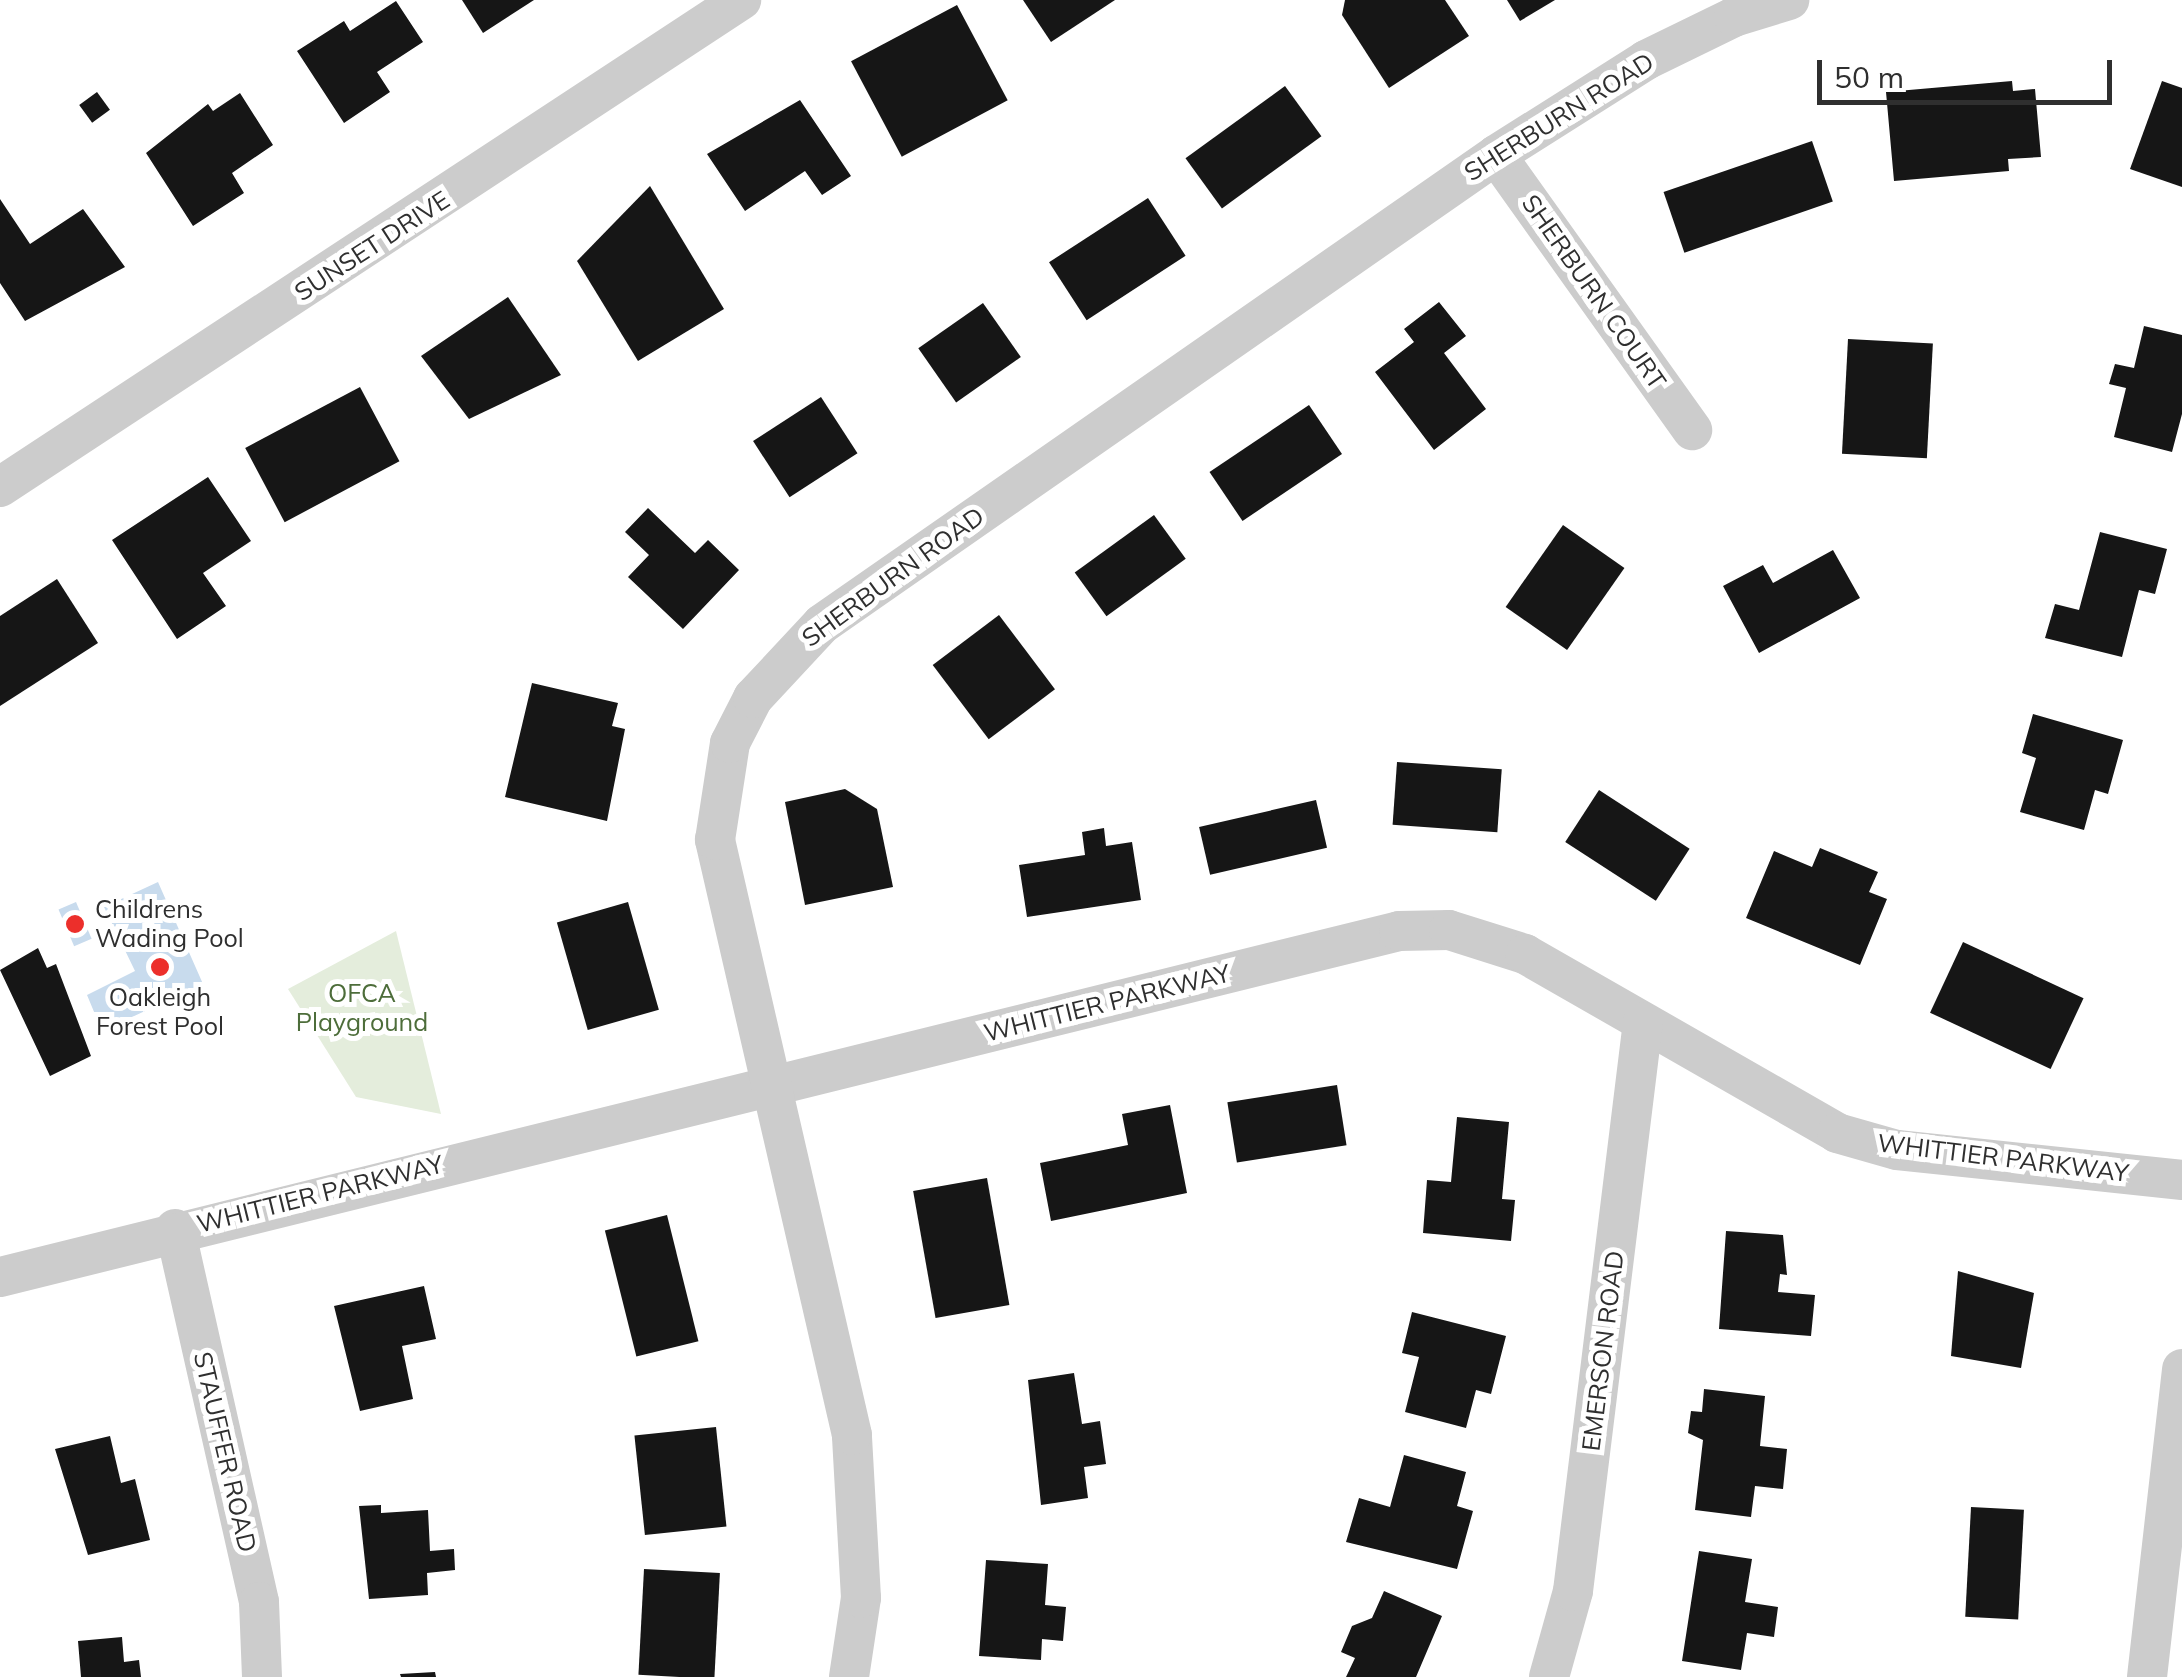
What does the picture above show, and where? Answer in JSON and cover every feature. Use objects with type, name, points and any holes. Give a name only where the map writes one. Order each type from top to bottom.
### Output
[{"type":"street","name":"SUNSET DRIVE","points":[[0,487],[740,0]]},
{"type":"street","name":"SHERBURN ROAD","points":[[850,1677],[861,1598],[852,1435],[716,840],[730,743],[753,698],[822,624],[1496,155],[1646,60],[1734,17],[1789,0]]},
{"type":"street","name":"SHERBURN COURT","points":[[1496,155],[1692,430]]},
{"type":"street","name":"WHITTIER PARKWAY","points":[[0,1277],[176,1229],[1399,931],[1483,936],[1643,1022],[1837,1134],[1897,1150],[2182,1180]]},
{"type":"street","name":"EMERSON ROAD","points":[[1549,1677],[1573,1591],[1643,1022]]},
{"type":"street","name":"STAUFFER ROAD","points":[[176,1229],[259,1602],[262,1677]]},
{"type":"street","points":[[2147,1677],[2182,1370]]},
{"type":"green space","name":"OFCA Playground","points":[[396,931],[441,1114],[356,1097],[288,989]]},
{"type":"water","points":[[158,882],[203,984],[102,1031],[87,995],[135,971],[104,907]]},
{"type":"water","name":"Childrens Wading Pool","points":[[76,902],[92,939],[74,946],[59,909]]},
{"type":"building","points":[[462,0],[534,0],[483,33]]},
{"type":"building","points":[[1023,0],[1115,0],[1051,42]]},
{"type":"building","points":[[1345,0],[1445,0],[1469,36],[1389,88],[1342,15]]},
{"type":"building","points":[[1507,0],[1555,0],[1520,21]]},
{"type":"building","points":[[396,1],[423,42],[377,72],[390,92],[344,123],[297,51],[344,21],[350,31]]},
{"type":"building","points":[[957,5],[1008,100],[902,157],[851,61]]},
{"type":"building","points":[[2012,81],[2013,91],[2035,89],[2041,157],[2008,159],[2009,171],[1894,181],[1886,92]]},
{"type":"building","points":[[2162,81],[2182,88],[2182,187],[2130,169]]},
{"type":"building","points":[[1285,86],[1321,136],[1222,208],[1185,158]]},
{"type":"building","points":[[97,92],[110,110],[92,123],[79,105]]},
{"type":"building","points":[[240,93],[273,145],[232,173],[244,193],[193,226],[146,153],[208,104],[213,111]]},
{"type":"building","points":[[800,100],[851,176],[822,195],[805,171],[745,211],[707,154]]},
{"type":"building","points":[[1812,141],[1833,202],[1684,253],[1664,192]]},
{"type":"building","points":[[650,186],[724,309],[638,361],[577,261]]},
{"type":"building","points":[[1148,198],[1186,256],[1087,320],[1049,262]]},
{"type":"building","points":[[0,199],[30,244],[83,209],[125,267],[25,321],[0,283]]},
{"type":"building","points":[[508,297],[561,375],[469,419],[421,356]]},
{"type":"building","points":[[1439,302],[1466,336],[1444,353],[1486,409],[1434,450],[1375,372],[1414,342],[1404,329]]},
{"type":"building","points":[[983,303],[1021,357],[956,402],[918,348]]},
{"type":"building","points":[[2144,326],[2182,335],[2182,414],[2172,452],[2114,437],[2126,388],[2109,384],[2115,364],[2134,368]]},
{"type":"building","points":[[1848,339],[1933,343],[1927,458],[1842,454]]},
{"type":"building","points":[[360,387],[399,461],[285,522],[245,448]]},
{"type":"building","points":[[821,397],[857,453],[790,497],[753,441]]},
{"type":"building","points":[[1309,405],[1342,454],[1243,521],[1210,472]]},
{"type":"building","points":[[208,477],[251,541],[203,573],[226,606],[177,639],[112,540]]},
{"type":"building","points":[[648,508],[695,553],[708,540],[739,570],[683,629],[628,577],[649,555],[625,532]]},
{"type":"building","points":[[1154,515],[1186,559],[1106,616],[1075,573]]},
{"type":"building","points":[[1563,525],[1624,568],[1567,650],[1506,607]]},
{"type":"building","points":[[2100,532],[2167,549],[2155,594],[2139,590],[2122,657],[2045,638],[2055,604],[2079,610]]},
{"type":"building","points":[[1833,550],[1860,598],[1759,653],[1723,586],[1763,565],[1773,583]]},
{"type":"building","points":[[57,579],[98,643],[0,706],[0,616]]},
{"type":"building","points":[[999,615],[1055,689],[989,739],[933,665]]},
{"type":"building","points":[[532,683],[618,703],[612,726],[625,729],[607,821],[505,797]]},
{"type":"building","points":[[2033,714],[2123,740],[2108,794],[2095,790],[2084,830],[2020,812],[2036,758],[2022,753]]},
{"type":"building","points":[[1397,762],[1502,769],[1497,832],[1393,825]]},
{"type":"building","points":[[845,789],[877,809],[893,887],[805,905],[785,802]]},
{"type":"building","points":[[1599,790],[1690,849],[1656,901],[1565,842]]},
{"type":"building","points":[[1316,800],[1327,848],[1210,875],[1199,827]]},
{"type":"building","points":[[1104,828],[1106,846],[1132,842],[1141,900],[1027,917],[1019,865],[1085,855],[1082,832]]},
{"type":"building","points":[[1820,848],[1878,872],[1869,892],[1887,899],[1860,965],[1746,918],[1774,851],[1812,867]]},
{"type":"building","points":[[628,902],[659,1010],[588,1030],[557,922]]},
{"type":"building","points":[[1963,942],[2084,998],[2051,1069],[1930,1013]]},
{"type":"building","points":[[38,948],[47,968],[56,964],[91,1056],[50,1076],[0,970]]},
{"type":"building","points":[[1337,1085],[1347,1145],[1237,1163],[1227,1102]]},
{"type":"building","points":[[1170,1105],[1187,1193],[1051,1221],[1040,1163],[1128,1145],[1122,1114]]},
{"type":"building","points":[[1457,1117],[1509,1122],[1502,1199],[1515,1200],[1511,1241],[1423,1233],[1427,1180],[1451,1182]]},
{"type":"building","points":[[987,1178],[1009,1305],[936,1318],[913,1191]]},
{"type":"building","points":[[667,1215],[698,1341],[636,1357],[605,1230]]},
{"type":"building","points":[[1726,1231],[1783,1235],[1787,1275],[1780,1274],[1778,1292],[1815,1295],[1811,1336],[1719,1329]]},
{"type":"building","points":[[1958,1271],[2034,1293],[2021,1368],[1951,1356]]},
{"type":"building","points":[[424,1286],[436,1339],[402,1346],[413,1399],[360,1411],[334,1306]]},
{"type":"building","points":[[1412,1312],[1506,1336],[1491,1394],[1476,1390],[1466,1428],[1405,1412],[1419,1357],[1402,1353]]},
{"type":"building","points":[[1074,1373],[1082,1424],[1100,1421],[1106,1464],[1084,1467],[1088,1498],[1041,1505],[1028,1380]]},
{"type":"building","points":[[1704,1389],[1765,1396],[1760,1446],[1787,1449],[1783,1489],[1755,1486],[1751,1517],[1695,1510],[1703,1440],[1688,1433],[1691,1411],[1702,1412]]},
{"type":"building","points":[[716,1427],[726,1526],[645,1535],[634,1436]]},
{"type":"building","points":[[110,1436],[121,1483],[135,1479],[150,1540],[88,1555],[55,1449]]},
{"type":"building","points":[[1404,1455],[1466,1472],[1457,1506],[1473,1511],[1457,1569],[1346,1542],[1359,1498],[1390,1507]]},
{"type":"building","points":[[381,1505],[381,1513],[428,1510],[430,1551],[454,1549],[455,1570],[427,1573],[428,1595],[369,1599],[359,1506]]},
{"type":"building","points":[[1971,1507],[2024,1510],[2018,1620],[1965,1617]]},
{"type":"building","points":[[1699,1551],[1752,1559],[1745,1602],[1778,1607],[1774,1637],[1747,1633],[1741,1670],[1682,1661]]},
{"type":"building","points":[[986,1560],[1048,1564],[1045,1605],[1066,1607],[1063,1641],[1042,1639],[1041,1660],[979,1656]]},
{"type":"building","points":[[644,1569],[720,1573],[714,1677],[638,1675]]},
{"type":"building","points":[[1384,1591],[1442,1616],[1416,1677],[1346,1677],[1355,1658],[1341,1652],[1352,1626],[1372,1618]]},
{"type":"building","points":[[122,1637],[124,1662],[139,1660],[141,1677],[81,1677],[78,1641]]},
{"type":"building","points":[[435,1672],[436,1677],[400,1674]]},
{"type":"place","name":"Childrens Wading Pool","points":[[75,924]]},
{"type":"place","name":"Oakleigh Forest Pool","points":[[160,967]]}]
